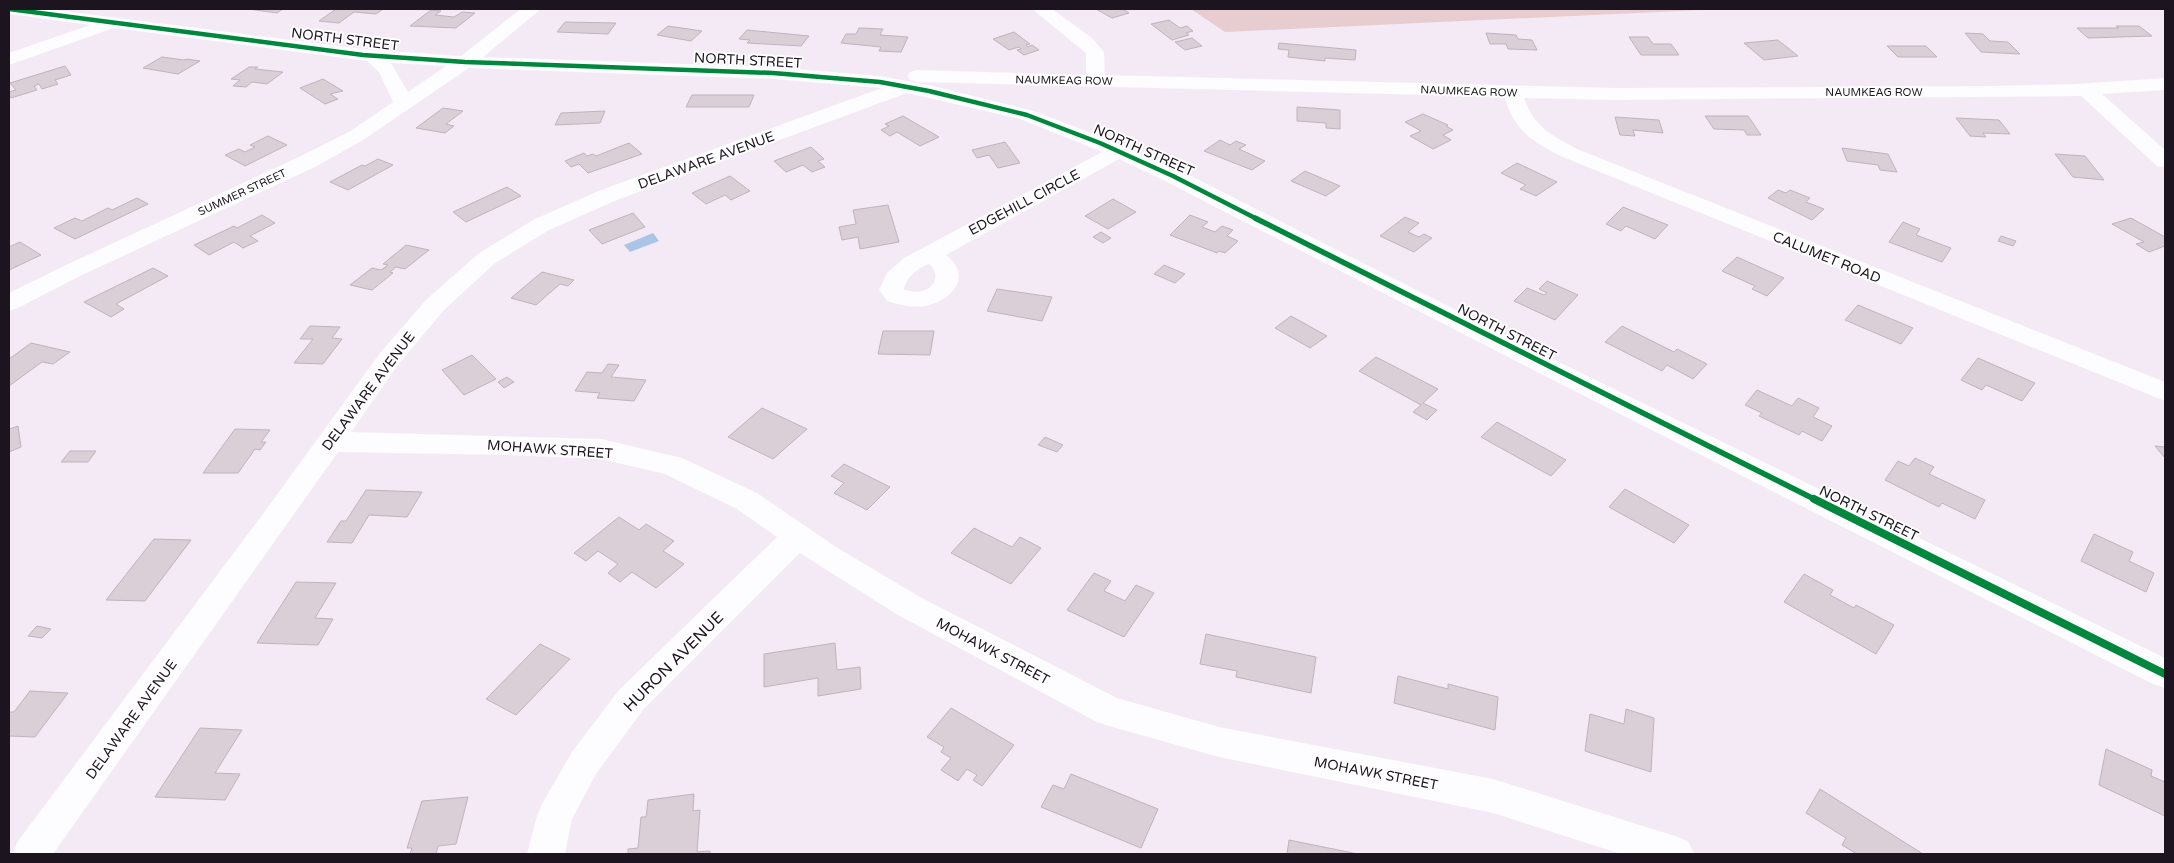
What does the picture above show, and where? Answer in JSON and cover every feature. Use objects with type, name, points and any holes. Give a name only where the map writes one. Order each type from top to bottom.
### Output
[{"type":"street","name":"NORTH STREET","points":[[9,9],[373,56],[465,62],[773,72],[880,82],[1027,115],[1054,108],[1119,151],[1173,176],[1558,372],[2165,674]]},
{"type":"street","name":"SUMMER STREET","points":[[9,303],[72,271],[307,162],[356,136],[465,62],[532,9]]},
{"type":"street","points":[[1041,9],[1085,42],[1095,52],[1096,81],[1069,87],[1061,92],[1054,108]]},
{"type":"street","points":[[9,59],[114,23]]},
{"type":"street","points":[[373,56],[386,69],[404,103]]},
{"type":"street","name":"NAUMKEAG ROW","points":[[773,72],[1616,94],[2085,89],[2165,84]]},
{"type":"street","name":"DELAWARE AVENUE","points":[[32,854],[389,359],[435,305],[486,259],[541,225],[609,196],[906,87]]},
{"type":"street","points":[[2085,89],[2165,161]]},
{"type":"street","name":"CALUMET ROAD","points":[[1512,92],[1521,117],[1542,138],[1570,153],[2165,392]]},
{"type":"street","name":"EDGEHILL CIRCLE","points":[[930,254],[1119,151]]},
{"type":"street","name":"MOHAWK STREET","points":[[330,442],[508,445],[602,449],[672,465],[747,501],[798,536],[910,606],[1109,711],[1219,742],[1493,796],[1675,854]]},
{"type":"street","name":"HURON AVENUE","points":[[546,854],[555,816],[580,770],[631,700],[798,536]]},
{"type":"shaded area","points":[[1191,9],[1723,9],[1225,32]]},
{"type":"water","points":[[653,233],[659,241],[630,252],[624,245]]},
{"type":"building","points":[[248,9],[283,9],[277,13]]},
{"type":"building","points":[[336,9],[383,9],[376,14],[354,12],[339,23],[319,21]]},
{"type":"building","points":[[1096,9],[1123,9],[1129,13],[1112,18]]},
{"type":"building","points":[[431,10],[441,11],[435,15],[454,17],[462,12],[475,13],[456,28],[410,26]]},
{"type":"building","points":[[1169,20],[1180,28],[1187,26],[1193,31],[1186,33],[1189,35],[1172,40],[1151,24]]},
{"type":"building","points":[[565,22],[616,23],[608,34],[557,32]]},
{"type":"building","points":[[668,26],[702,31],[691,41],[657,35]]},
{"type":"building","points":[[2116,26],[2139,26],[2152,36],[2088,38],[2077,28],[2119,28]]},
{"type":"building","points":[[859,28],[883,29],[880,35],[908,37],[901,52],[879,51],[881,47],[841,43],[846,34],[856,34]]},
{"type":"building","points":[[747,30],[809,36],[801,46],[747,43],[750,40],[739,39]]},
{"type":"building","points":[[1014,32],[1030,44],[1026,45],[1028,47],[1032,45],[1039,50],[1024,55],[1017,50],[1021,49],[1019,47],[1009,50],[993,39]]},
{"type":"building","points":[[1486,33],[1516,35],[1518,39],[1532,40],[1537,50],[1508,49],[1506,44],[1490,44]]},
{"type":"building","points":[[1965,33],[1983,34],[1990,41],[2008,42],[2020,54],[1981,52]]},
{"type":"building","points":[[1629,37],[1648,37],[1653,44],[1671,44],[1679,55],[1641,55]]},
{"type":"building","points":[[1192,38],[1202,46],[1185,50],[1175,42]]},
{"type":"building","points":[[1778,40],[1798,56],[1764,60],[1744,43]]},
{"type":"building","points":[[1279,43],[1356,50],[1355,60],[1325,58],[1325,61],[1288,57],[1289,50],[1278,49]]},
{"type":"building","points":[[1887,46],[1926,46],[1937,57],[1898,57]]},
{"type":"building","points":[[162,57],[200,61],[178,74],[143,68]]},
{"type":"building","points":[[65,66],[71,75],[55,80],[58,84],[42,89],[39,84],[34,86],[37,90],[11,98],[9,95],[9,92],[16,90],[10,83]]},
{"type":"building","points":[[249,67],[283,72],[267,84],[252,82],[246,87],[233,86],[240,80],[231,79]]},
{"type":"building","points":[[323,79],[343,91],[330,94],[338,99],[325,104],[300,88]]},
{"type":"building","points":[[692,95],[754,95],[749,107],[686,107]]},
{"type":"building","points":[[1297,107],[1340,110],[1340,129],[1326,128],[1326,123],[1297,121]]},
{"type":"building","points":[[443,108],[463,111],[446,124],[454,126],[445,133],[416,128]]},
{"type":"building","points":[[605,111],[600,123],[555,125],[561,113]]},
{"type":"building","points":[[1423,114],[1448,125],[1446,126],[1453,130],[1443,135],[1451,140],[1433,149],[1410,136],[1421,131],[1405,122]]},
{"type":"building","points":[[903,116],[939,137],[920,146],[897,132],[890,136],[881,130],[889,126],[885,124]]},
{"type":"building","points":[[1705,116],[1748,116],[1761,135],[1747,135],[1744,130],[1714,129]]},
{"type":"building","points":[[1615,117],[1659,120],[1663,133],[1633,130],[1635,136],[1620,135]]},
{"type":"building","points":[[1956,118],[1999,120],[2010,134],[1983,133],[1986,137],[1970,136]]},
{"type":"building","points":[[268,136],[287,145],[245,166],[225,155],[239,149],[245,152],[255,147],[250,145]]},
{"type":"building","points":[[1220,140],[1230,145],[1236,141],[1246,145],[1239,149],[1265,161],[1252,170],[1204,151]]},
{"type":"building","points":[[1005,142],[1020,163],[998,168],[989,155],[977,158],[972,150]]},
{"type":"building","points":[[629,143],[642,154],[588,173],[579,164],[571,167],[565,161],[584,153],[587,156],[593,154],[596,156]]},
{"type":"building","points":[[811,147],[824,159],[818,161],[825,167],[812,172],[803,165],[786,172],[774,161]]},
{"type":"building","points":[[1842,148],[1888,154],[1897,172],[1880,170],[1878,165],[1847,161]]},
{"type":"building","points":[[2055,154],[2085,156],[2104,180],[2073,177]]},
{"type":"building","points":[[378,159],[393,165],[348,190],[330,182],[362,165],[365,166]]},
{"type":"building","points":[[1517,163],[1557,182],[1536,196],[1520,189],[1526,185],[1501,173]]},
{"type":"building","points":[[1305,171],[1340,186],[1326,196],[1291,181]]},
{"type":"building","points":[[730,176],[750,191],[731,200],[725,195],[706,204],[692,193]]},
{"type":"building","points":[[507,187],[521,196],[466,222],[453,212]]},
{"type":"building","points":[[1778,190],[1786,193],[1790,190],[1810,198],[1806,202],[1824,209],[1812,220],[1768,198]]},
{"type":"building","points":[[137,198],[148,204],[75,239],[54,228],[75,218],[82,221],[108,208],[112,210]]},
{"type":"building","points":[[1113,199],[1136,212],[1108,229],[1085,216]]},
{"type":"building","points":[[888,205],[899,242],[860,249],[858,237],[842,240],[839,227],[856,224],[853,210]]},
{"type":"building","points":[[1623,207],[1668,225],[1655,239],[1626,226],[1621,231],[1606,224]]},
{"type":"building","points":[[633,213],[645,227],[602,244],[589,230]]},
{"type":"building","points":[[262,215],[275,223],[250,236],[258,241],[243,248],[234,242],[209,255],[194,245],[234,226],[237,228]]},
{"type":"building","points":[[1190,215],[1208,222],[1202,227],[1215,232],[1222,226],[1233,230],[1227,236],[1238,241],[1225,253],[1219,251],[1217,253],[1170,235]]},
{"type":"building","points":[[1405,217],[1419,223],[1408,232],[1419,237],[1424,234],[1432,238],[1414,252],[1380,236]]},
{"type":"building","points":[[2131,218],[2165,237],[2165,246],[2149,252],[2136,244],[2144,242],[2112,224]]},
{"type":"building","points":[[1903,222],[1920,229],[1916,235],[1951,248],[1942,262],[1889,242]]},
{"type":"building","points":[[1101,232],[1111,238],[1103,243],[1093,237]]},
{"type":"building","points":[[2001,236],[2016,241],[2013,246],[1998,241]]},
{"type":"building","points":[[20,242],[41,255],[9,270],[9,247]]},
{"type":"building","points":[[406,245],[429,250],[405,269],[396,267],[390,272],[393,273],[372,290],[350,285],[372,268],[381,270],[388,265],[383,264]]},
{"type":"building","points":[[1737,257],[1784,278],[1767,296],[1752,289],[1755,286],[1722,271]]},
{"type":"building","points":[[1164,265],[1185,274],[1175,283],[1154,274]]},
{"type":"building","points":[[153,268],[168,276],[116,304],[124,309],[111,317],[84,302]]},
{"type":"building","points":[[542,272],[574,280],[568,286],[560,284],[536,305],[511,298]]},
{"type":"building","points":[[1547,281],[1578,295],[1555,320],[1514,301],[1527,288],[1544,295],[1547,293],[1539,289]]},
{"type":"building","points":[[997,289],[1052,297],[1042,321],[987,311]]},
{"type":"building","points":[[1858,305],[1913,328],[1901,344],[1845,320]]},
{"type":"building","points":[[1291,316],[1327,336],[1310,348],[1275,328]]},
{"type":"building","points":[[310,326],[340,327],[332,338],[342,339],[323,364],[294,363],[313,339],[300,339]]},
{"type":"building","points":[[1622,326],[1674,352],[1677,349],[1707,364],[1693,379],[1667,365],[1662,371],[1605,342]]},
{"type":"building","points":[[883,331],[934,331],[930,355],[878,354]]},
{"type":"building","points":[[31,343],[70,352],[53,364],[42,362],[9,386],[9,359]]},
{"type":"building","points":[[472,355],[496,379],[464,395],[442,370]]},
{"type":"building","points":[[1376,357],[1438,389],[1423,403],[1437,410],[1427,420],[1413,412],[1421,405],[1359,371]]},
{"type":"building","points":[[1978,358],[2035,383],[2022,401],[1986,385],[1982,390],[1961,380]]},
{"type":"building","points":[[608,364],[619,365],[611,377],[646,380],[634,401],[597,398],[600,393],[575,391],[587,372],[602,373]]},
{"type":"building","points":[[507,377],[514,382],[504,388],[498,382]]},
{"type":"building","points":[[1757,390],[1792,406],[1798,398],[1819,408],[1813,417],[1832,426],[1822,441],[1802,431],[1799,435],[1759,416],[1762,413],[1745,405]]},
{"type":"building","points":[[762,408],[807,429],[773,459],[728,437]]},
{"type":"building","points":[[1497,422],[1566,460],[1551,476],[1481,437]]},
{"type":"building","points":[[18,426],[21,447],[9,452],[9,429]]},
{"type":"building","points":[[235,429],[270,430],[261,442],[266,442],[260,450],[255,449],[238,473],[203,473]]},
{"type":"building","points":[[1045,437],[1063,445],[1057,452],[1038,445]]},
{"type":"building","points":[[2155,446],[2165,447],[2165,458]]},
{"type":"building","points":[[70,451],[96,451],[88,462],[61,462]]},
{"type":"building","points":[[1915,458],[1934,467],[1929,474],[1985,500],[1975,519],[1942,503],[1939,507],[1885,480],[1898,461],[1909,466]]},
{"type":"building","points":[[844,464],[890,487],[867,510],[834,493],[844,483],[831,476]]},
{"type":"building","points":[[1625,489],[1689,525],[1674,543],[1609,507]]},
{"type":"building","points":[[366,490],[422,492],[407,517],[369,515],[352,543],[327,542],[341,521],[346,521]]},
{"type":"building","points":[[619,517],[639,530],[646,524],[674,541],[663,551],[684,564],[656,588],[632,572],[620,582],[608,573],[618,564],[598,551],[586,561],[574,553]]},
{"type":"building","points":[[974,528],[1012,547],[1020,537],[1041,548],[1011,584],[951,553]]},
{"type":"building","points":[[2094,534],[2133,552],[2129,561],[2154,573],[2146,592],[2081,561]]},
{"type":"building","points":[[154,539],[191,540],[145,601],[106,600]]},
{"type":"building","points":[[1094,573],[1111,581],[1104,591],[1125,601],[1136,585],[1154,593],[1124,637],[1067,610]]},
{"type":"building","points":[[1804,574],[1833,590],[1830,595],[1854,608],[1856,605],[1894,625],[1876,654],[1784,602]]},
{"type":"building","points":[[296,582],[336,583],[315,618],[333,619],[318,645],[257,643]]},
{"type":"building","points":[[37,626],[51,629],[42,638],[28,636]]},
{"type":"building","points":[[1206,634],[1316,657],[1311,693],[1236,677],[1237,671],[1200,664]]},
{"type":"building","points":[[835,643],[837,670],[860,667],[861,689],[818,696],[818,678],[764,687],[764,654]]},
{"type":"building","points":[[540,644],[570,659],[516,715],[486,699]]},
{"type":"building","points":[[1398,676],[1448,689],[1448,684],[1498,697],[1495,730],[1394,703]]},
{"type":"building","points":[[30,691],[68,693],[35,737],[9,736],[9,712],[14,712]]},
{"type":"building","points":[[951,708],[1014,745],[982,786],[973,780],[977,775],[967,769],[958,781],[941,770],[951,758],[941,752],[944,747],[927,737]]},
{"type":"building","points":[[1626,709],[1654,718],[1651,772],[1585,751],[1590,714],[1624,724]]},
{"type":"building","points":[[200,728],[242,730],[215,773],[240,774],[225,800],[155,797]]},
{"type":"building","points":[[2106,749],[2152,770],[2151,776],[2165,782],[2165,816],[2099,785]]},
{"type":"building","points":[[1071,774],[1158,809],[1141,848],[1041,807],[1053,785],[1064,789]]},
{"type":"building","points":[[1820,789],[1923,854],[1857,854],[1842,845],[1846,838],[1806,813]]},
{"type":"building","points":[[694,794],[693,811],[700,810],[697,852],[710,851],[710,854],[628,854],[628,849],[638,848],[641,817],[646,817],[648,800]]},
{"type":"building","points":[[468,797],[456,844],[438,846],[436,854],[410,854],[412,848],[407,848],[422,801]]},
{"type":"building","points":[[1289,840],[1358,854],[1287,854]]},
{"type":"cycle path","points":[[9,9],[363,55],[465,62],[773,73],[880,82],[929,91],[1027,115],[1100,143],[1173,176],[1558,372],[2165,674]]}]
